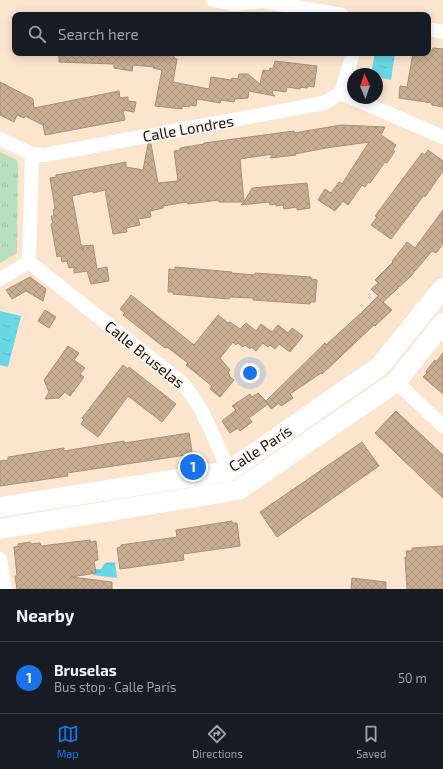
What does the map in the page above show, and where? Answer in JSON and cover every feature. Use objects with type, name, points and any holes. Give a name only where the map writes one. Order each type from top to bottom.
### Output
[{"type":"main road","name":"Calle París","points":[[0,507],[230,471],[380,366],[443,288]]},
{"type":"main road","name":"Calle París","points":[[0,529],[238,490],[396,382],[443,323]]},
{"type":"main road","points":[[380,366],[396,382]]},
{"type":"main road","points":[[230,471],[238,490]]},
{"type":"street","points":[[213,0],[235,4],[262,1],[325,12]]},
{"type":"street","points":[[431,30],[443,32]]},
{"type":"street","points":[[352,56],[341,93],[443,138]]},
{"type":"street","name":"Calle Londres","points":[[0,139],[32,154],[45,155],[324,103],[341,93]]},
{"type":"street","points":[[0,279],[29,262],[32,154]]},
{"type":"street","name":"Calle Bruselas","points":[[29,262],[181,382],[200,409],[230,471]]},
{"type":"street","points":[[396,382],[443,426]]},
{"type":"street","points":[[0,559],[5,589]]},
{"type":"green space","points":[[0,152],[17,160],[18,164],[17,253],[0,263]]},
{"type":"water","points":[[374,56],[395,56],[391,80],[383,78],[383,68],[372,68]]},
{"type":"water","points":[[0,311],[21,316],[8,367],[0,365]]},
{"type":"water","points":[[115,562],[117,578],[93,575],[92,569],[101,569],[105,563]]},
{"type":"building","points":[[433,48],[443,49],[443,107],[432,105],[432,103],[399,98],[400,86],[407,87],[412,56],[431,56]]},
{"type":"building","points":[[59,56],[174,56],[174,58],[177,59],[173,82],[209,89],[211,77],[231,80],[232,78],[238,79],[239,74],[248,74],[260,84],[263,70],[269,71],[270,68],[273,69],[275,61],[317,66],[314,87],[300,87],[300,89],[287,87],[286,92],[273,90],[272,93],[275,96],[249,91],[248,98],[235,99],[234,102],[221,100],[220,103],[197,99],[196,106],[182,106],[182,109],[155,106],[162,70],[153,68],[154,67],[133,65],[132,71],[114,68],[114,64],[59,62]]},
{"type":"building","points":[[0,82],[33,99],[34,108],[119,91],[120,98],[128,97],[128,101],[136,102],[134,112],[123,110],[125,120],[45,135],[43,125],[25,116],[24,118],[17,115],[14,122],[0,115]]},
{"type":"building","points":[[341,125],[385,127],[381,135],[396,145],[393,150],[395,151],[387,163],[385,162],[370,183],[368,182],[365,187],[362,185],[348,205],[343,201],[335,211],[318,200],[325,189],[331,193],[339,182],[342,184],[369,142],[326,148],[295,154],[296,155],[270,158],[273,154],[240,159],[244,202],[219,202],[219,200],[188,204],[187,202],[163,206],[163,208],[150,211],[151,217],[138,219],[140,225],[126,228],[127,232],[113,234],[105,190],[72,196],[83,252],[83,246],[93,245],[97,269],[107,267],[109,281],[91,284],[87,271],[74,273],[74,267],[69,268],[67,261],[62,262],[61,256],[57,257],[51,224],[53,223],[51,216],[54,216],[53,210],[55,209],[50,178],[56,177],[56,175],[126,162],[126,167],[143,170],[148,144],[151,144],[158,183],[178,181],[174,151],[180,150],[180,148],[204,143],[294,131],[294,133]]},
{"type":"building","points":[[428,150],[443,161],[443,171],[425,197],[424,195],[391,239],[371,225],[377,217],[375,216],[422,153],[425,155]]},
{"type":"building","points":[[307,183],[310,208],[297,210],[297,207],[284,209],[283,205],[270,205],[269,202],[241,205],[252,188]]},
{"type":"building","points":[[443,210],[443,244],[436,253],[432,251],[410,277],[383,302],[392,310],[322,374],[321,373],[290,394],[293,398],[281,406],[279,403],[271,409],[268,404],[249,418],[252,422],[240,431],[238,428],[230,433],[222,421],[236,410],[232,406],[250,394],[252,397],[258,393],[266,401],[325,343],[326,345],[378,296],[371,289],[378,283],[375,280],[393,262],[392,261],[407,242],[415,248]]},
{"type":"building","points":[[175,267],[255,275],[255,273],[311,277],[311,279],[317,280],[315,302],[310,302],[310,304],[253,300],[253,298],[230,297],[229,299],[173,294],[173,292],[168,292],[169,269],[175,270]]},
{"type":"building","points":[[30,277],[46,289],[43,301],[26,291],[12,299],[6,290]]},
{"type":"building","points":[[131,295],[194,345],[218,315],[228,323],[230,322],[240,329],[246,323],[256,331],[261,324],[272,332],[278,325],[288,333],[292,328],[303,336],[290,352],[279,344],[275,349],[270,345],[268,347],[263,343],[256,351],[251,347],[250,349],[245,345],[243,347],[238,343],[236,345],[233,342],[220,358],[230,370],[228,373],[230,375],[229,376],[234,380],[220,397],[210,389],[212,386],[186,365],[188,363],[167,347],[165,348],[123,315],[125,313],[120,309]]},
{"type":"building","points":[[45,310],[56,317],[49,328],[38,321]]},
{"type":"building","points":[[68,346],[79,353],[74,360],[85,368],[80,374],[84,377],[70,396],[65,392],[59,398],[45,399],[49,392],[44,380]]},
{"type":"building","points":[[443,353],[443,394],[423,377],[435,360],[436,362]]},
{"type":"building","points":[[123,365],[128,369],[129,367],[176,404],[162,422],[128,396],[98,437],[81,424],[84,419],[82,418]]},
{"type":"building","points":[[396,411],[443,455],[443,498],[375,433]]},
{"type":"building","points":[[189,433],[192,452],[186,453],[186,455],[67,473],[68,476],[0,486],[0,461],[8,460],[8,457],[64,448],[64,451],[124,441],[124,443]]},
{"type":"building","points":[[362,442],[379,466],[277,537],[260,512]]},
{"type":"building","points":[[232,521],[232,523],[237,523],[240,546],[183,554],[184,560],[120,569],[117,548],[121,547],[121,545],[177,537],[176,530]]},
{"type":"building","points":[[90,540],[90,542],[96,541],[98,560],[94,561],[96,573],[71,577],[112,582],[112,589],[17,589],[14,547],[19,546],[18,544],[30,542],[31,544],[40,543],[41,546]]},
{"type":"building","points":[[443,546],[443,589],[407,589],[406,551],[412,551],[412,548]]},
{"type":"building","points":[[352,578],[386,582],[386,589],[351,589]]},
{"type":"place","name":"Bruselas","points":[[193,467]]}]
